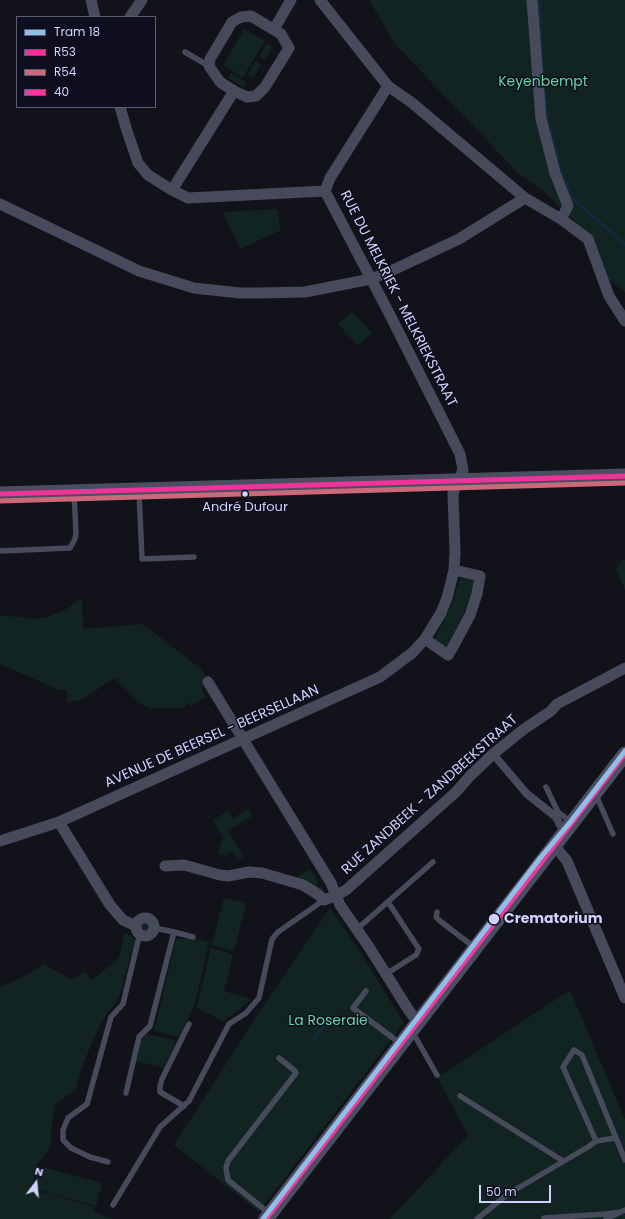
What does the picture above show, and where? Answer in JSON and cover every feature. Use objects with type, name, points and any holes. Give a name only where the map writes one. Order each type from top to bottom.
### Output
[{"type":"main road","points":[[0,494],[625,476]]},
{"type":"main road","points":[[268,1216],[554,845],[567,825],[595,793],[625,754]]},
{"type":"street","points":[[90,0],[96,16]]},
{"type":"street","points":[[131,16],[142,0]]},
{"type":"street","points":[[274,29],[291,0]]},
{"type":"street","points":[[320,0],[388,86],[411,102],[525,198],[561,219],[588,239],[610,296],[625,321]]},
{"type":"street","points":[[532,0],[541,119],[555,173],[568,206],[561,219]]},
{"type":"street","points":[[251,16],[274,29],[281,34],[289,48],[265,87],[256,96],[247,97],[220,82],[209,66],[210,59],[232,22],[241,17],[251,16]]},
{"type":"street","name":"RUE DU MELKRIEK - MELKRIEKSTRAAT","points":[[388,86],[330,178],[326,191],[460,454],[463,470],[458,481]]},
{"type":"street","points":[[172,190],[234,91]]},
{"type":"street","points":[[120,108],[138,163],[148,175],[188,198],[326,191]]},
{"type":"street","points":[[0,204],[139,271],[194,288],[240,293],[305,292],[371,279],[394,270],[459,239],[525,198]]},
{"type":"street","name":"AVENUE DE BEERSEL - BEERSELLAAN","points":[[0,841],[59,822],[380,677],[412,653],[425,638],[441,613],[447,598],[454,570],[455,552],[453,493],[458,481]]},
{"type":"street","points":[[425,638],[448,655],[470,615],[477,594],[480,576],[454,570]]},
{"type":"street","name":"RUE ZANDBEEK - ZANDBEEKSTRAAT","points":[[324,900],[346,890],[456,792],[493,754],[524,729],[551,711],[557,704],[625,668]]},
{"type":"street","points":[[208,682],[331,883],[340,905],[412,1015],[419,1021]]},
{"type":"street","points":[[493,754],[527,794],[556,817],[560,825],[567,825]]},
{"type":"street","points":[[59,822],[110,905],[123,920],[138,930],[148,936],[154,928],[152,921],[146,918],[139,920],[138,930]]},
{"type":"street","points":[[554,845],[567,861],[625,998]]},
{"type":"street","points":[[165,866],[184,865],[228,876],[249,872],[262,874],[303,885],[324,900]]},
{"type":"lane","points":[[185,52],[209,66]]},
{"type":"lane","points":[[139,490],[142,559],[194,557]]},
{"type":"lane","points":[[0,551],[70,548],[75,539],[76,533],[74,492]]},
{"type":"lane","points":[[546,787],[558,812],[567,825]]},
{"type":"lane","points":[[595,793],[613,834]]},
{"type":"lane","points":[[357,929],[433,862]]},
{"type":"lane","points":[[113,1205],[160,1127],[189,1101],[229,1024],[246,1013],[259,998],[272,939],[278,932],[324,900]]},
{"type":"lane","points":[[386,974],[416,955],[419,949],[388,902]]},
{"type":"lane","points":[[437,912],[436,916],[440,921],[474,948]]},
{"type":"lane","points":[[154,928],[193,937]]},
{"type":"lane","points":[[108,1162],[90,1157],[71,1148],[63,1140],[63,1130],[68,1118],[86,1104],[111,1017],[122,1004],[138,941],[138,930]]},
{"type":"lane","points":[[126,1093],[139,1037],[150,1026],[174,932]]},
{"type":"lane","points":[[366,991],[353,1008],[405,1039],[416,1038],[437,1075]]},
{"type":"lane","points":[[184,1106],[159,1094],[162,1079],[189,1024]]},
{"type":"lane","points":[[596,1141],[563,1067],[574,1050],[582,1055],[625,1160]]},
{"type":"lane","points":[[268,1216],[228,1180],[226,1168],[228,1161],[296,1073],[279,1058]]},
{"type":"lane","points":[[460,1096],[563,1161]]},
{"type":"lane","points":[[477,1219],[508,1194],[596,1141],[616,1138]]},
{"type":"lane","points":[[544,1218],[606,1214],[623,1211]]},
{"type":"lane","points":[[606,1219],[623,1211]]},
{"type":"green space","name":"Keyenbempt","points":[[369,0],[625,0],[625,292],[608,279],[587,233],[545,192],[518,173],[395,44]]},
{"type":"green space","points":[[244,29],[265,41],[243,77],[223,65]]},
{"type":"green space","points":[[267,43],[273,47],[264,60],[259,57]]},
{"type":"green space","points":[[256,61],[261,65],[253,78],[247,75]]},
{"type":"green space","points":[[231,73],[246,82],[243,87],[228,78]]},
{"type":"green space","points":[[277,209],[281,230],[240,249],[223,212]]},
{"type":"green space","points":[[352,312],[372,333],[358,346],[338,324]]},
{"type":"green space","points":[[622,560],[625,560],[625,590],[616,569]]},
{"type":"green space","points":[[461,578],[472,579],[474,583],[473,588],[467,606],[447,647],[434,640],[451,607]]},
{"type":"green space","points":[[78,600],[82,600],[83,629],[143,624],[201,669],[206,676],[209,675],[211,678],[203,683],[202,686],[202,691],[206,697],[190,706],[188,702],[184,708],[149,708],[140,703],[115,678],[81,700],[67,702],[67,690],[54,690],[55,688],[0,664],[0,615],[34,619],[44,618],[65,610]]},
{"type":"green space","points":[[248,809],[252,816],[228,831],[244,856],[238,860],[234,853],[229,852],[227,856],[218,853],[223,837],[213,820],[228,811],[233,818]]},
{"type":"green space","points":[[310,869],[319,883],[316,884],[318,888],[321,886],[323,889],[320,892],[295,878]]},
{"type":"green space","points":[[224,898],[246,903],[234,951],[212,945]]},
{"type":"green space","name":"La Roseraie","points":[[330,908],[359,950],[404,1023],[259,1212],[174,1145],[256,1017]]},
{"type":"green space","points":[[143,922],[147,922],[149,923],[149,931],[143,932],[140,929],[140,925]]},
{"type":"green space","points":[[125,933],[135,939],[119,998],[102,1021],[81,1069],[76,1089],[54,1106],[50,1148],[37,1165],[31,1189],[95,1207],[94,1212],[113,1219],[0,1219],[0,987],[27,975],[44,964],[72,980],[84,971],[92,980],[119,958]]},
{"type":"green space","points":[[176,939],[198,939],[209,942],[195,1004],[179,1037],[154,1031]]},
{"type":"green space","points":[[211,948],[233,954],[224,991],[251,999],[239,1010],[223,1021],[197,1008]]},
{"type":"green space","points":[[570,990],[625,1120],[625,1219],[390,1219],[468,1135],[437,1077]]},
{"type":"green space","points":[[147,1034],[177,1041],[164,1068],[136,1061],[140,1040]]},
{"type":"green space","points":[[39,1166],[102,1183],[96,1206],[47,1193],[52,1174],[47,1192],[32,1188]]},
{"type":"water","points":[[323,1024],[326,1027],[314,1042],[311,1040]]},
{"type":"waterway","points":[[539,0],[543,78]]},
{"type":"waterway","points":[[544,84],[547,118],[561,171],[573,199],[625,244]]},
{"type":"tram line","name":"18","points":[[263,1219],[541,857],[625,751]]},
{"type":"transit line","name":"R53","points":[[0,494],[625,476]]},
{"type":"transit line","name":"R54","points":[[0,501],[625,483]]},
{"type":"transit line","name":"40","points":[[266,1219],[625,754]]},
{"type":"place","name":"André Dufour","points":[[245,494]]},
{"type":"place","name":"Crematorium","points":[[494,919]]}]
